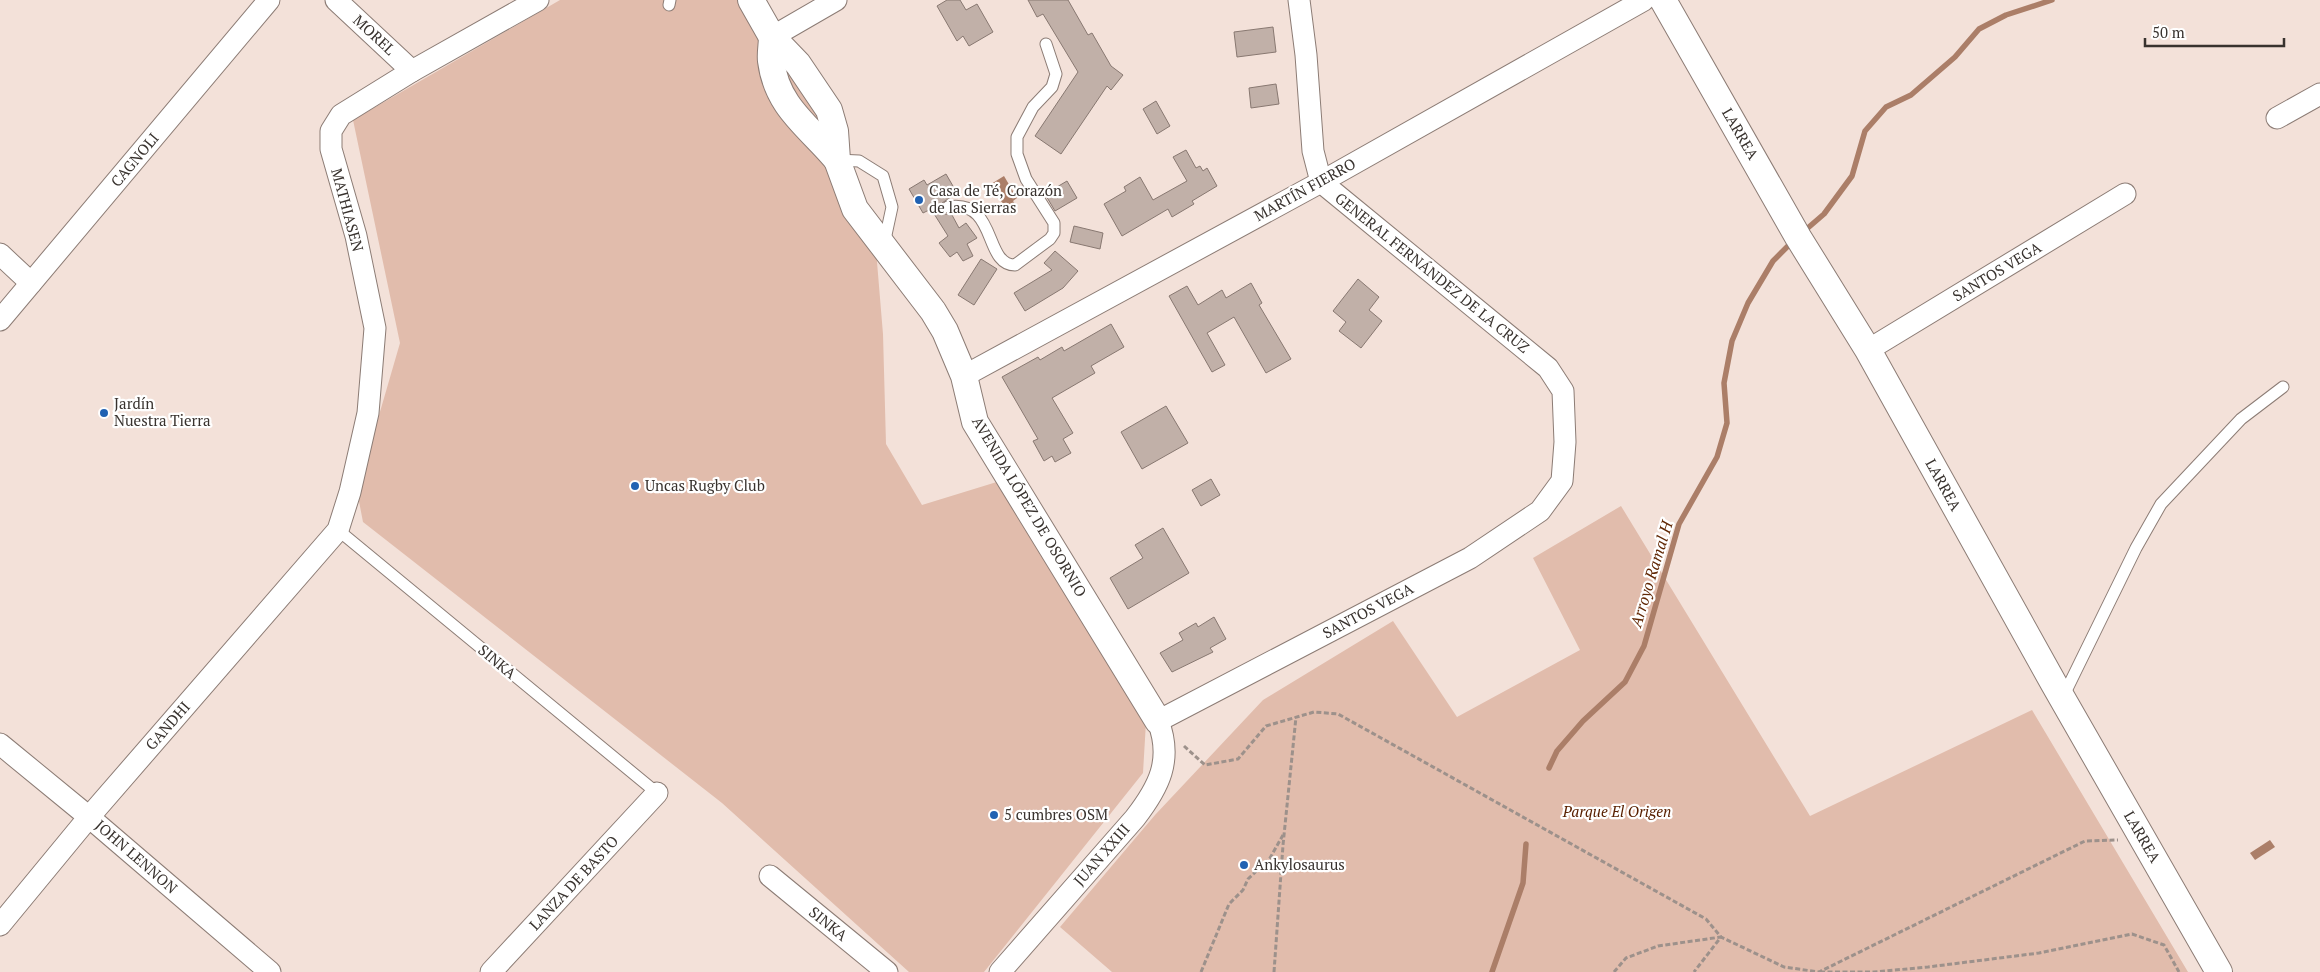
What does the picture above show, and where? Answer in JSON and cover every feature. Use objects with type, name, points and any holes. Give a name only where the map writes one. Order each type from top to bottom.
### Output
[{"type":"street","name":"CAGNOLI","points":[[0,320],[269,0]]},
{"type":"street","name":"MOREL","points":[[336,0],[412,71]]},
{"type":"street","name":"MATHIASEN","points":[[338,530],[350,492],[368,413],[375,328],[356,236],[331,149],[331,131],[341,115],[412,71],[538,0]]},
{"type":"street","name":"AVENIDA LÓPEZ DE OSORNIO","points":[[752,0],[772,37],[771,58],[774,74],[787,104],[797,119],[837,160],[855,209],[933,311],[964,376],[975,422],[1158,721]]},
{"type":"street","points":[[772,37],[836,0]]},
{"type":"street","name":"GENERAL FERNÁNDEZ DE LA CRUZ","points":[[1299,0],[1306,55],[1313,150],[1321,182],[1548,368],[1563,392],[1565,442],[1562,480]]},
{"type":"street","name":"MARTÍN FIERRO","points":[[964,376],[1321,182],[1644,0]]},
{"type":"street","name":"LARREA","points":[[1663,0],[1798,237],[1868,350],[2062,698],[2219,972]]},
{"type":"street","points":[[2277,118],[2320,94]]},
{"type":"street","name":"SANTOS VEGA","points":[[1868,350],[2125,194]]},
{"type":"street","points":[[0,254],[31,283]]},
{"type":"street","name":"SANTOS VEGA","points":[[1158,721],[1470,558],[1540,511],[1562,480]]},
{"type":"street","name":"GANDHI","points":[[0,925],[89,817],[338,530]]},
{"type":"street","name":"JUAN XXIII","points":[[1000,972],[1135,818],[1155,791],[1161,778],[1165,749],[1165,738],[1158,721]]},
{"type":"street","name":"JOHN LENNON","points":[[0,744],[89,817],[270,972]]},
{"type":"street","name":"LANZA DE BASTO","points":[[492,972],[656,794]]},
{"type":"street","name":"SINKA","points":[[770,876],[887,972]]},
{"type":"lane","points":[[948,207],[963,207],[977,214],[982,219],[1000,260],[1009,265],[1015,266],[1050,239],[1054,233],[1054,223],[1026,179],[1017,154],[1017,137],[1033,107],[1052,87],[1056,74],[1046,44]]},
{"type":"lane","points":[[837,160],[859,161],[883,176],[892,207],[884,247]]},
{"type":"lane","points":[[2062,698],[2136,548],[2160,504],[2241,419],[2284,387]]},
{"type":"lane","name":"SINKA","points":[[338,530],[656,794]]},
{"type":"path","points":[[1158,721],[1205,765],[1238,759],[1266,726],[1314,712],[1338,714],[1706,919],[1721,937],[1784,967],[1807,972],[1874,972],[1928,968],[2040,953],[2132,934],[2164,945],[2179,972]]},
{"type":"path","points":[[1274,972],[1284,834],[1296,718]]},
{"type":"path","points":[[1201,972],[1229,904],[1242,890],[1248,879],[1270,858],[1284,834]]},
{"type":"path","points":[[1819,972],[2085,842],[2116,839],[2146,845]]},
{"type":"path","points":[[1614,972],[1626,958],[1658,946],[1721,937]]},
{"type":"path","points":[[1694,972],[1721,937]]},
{"type":"green space","name":"Uncas Rugby Club","points":[[560,0],[741,0],[819,151],[876,250],[883,334],[886,444],[922,505],[1000,481],[1146,722],[1143,773],[984,972],[909,972],[722,803],[363,522],[357,491],[400,343],[353,120]]},
{"type":"green space","points":[[784,58],[811,91],[831,141],[805,114],[799,104],[790,84]]},
{"type":"green space","name":"Parque El Origen","points":[[1621,506],[1810,816],[2032,710],[2188,972],[1112,972],[1060,927],[1155,815],[1263,700],[1393,621],[1457,717],[1580,650],[1533,558]]},
{"type":"shaded area","points":[[1004,176],[1017,198],[1013,201],[1015,204],[1009,207],[1007,204],[1004,206],[991,184]]},
{"type":"shaded area","points":[[2270,840],[2275,847],[2255,860],[2250,853]]},
{"type":"building","points":[[947,0],[960,0],[966,10],[977,4],[993,32],[969,46],[963,36],[957,41],[937,6]]},
{"type":"building","points":[[1028,0],[1068,0],[1088,35],[1092,33],[1111,66],[1123,75],[1111,90],[1107,86],[1061,154],[1035,136],[1078,72],[1043,14],[1037,17]]},
{"type":"building","points":[[1273,27],[1276,52],[1237,57],[1234,32]]},
{"type":"building","points":[[1276,84],[1279,104],[1251,108],[1249,88]]},
{"type":"building","points":[[1156,101],[1170,126],[1157,134],[1143,109]]},
{"type":"building","points":[[1186,150],[1196,168],[1200,166],[1203,171],[1207,168],[1217,186],[1192,201],[1194,204],[1172,217],[1168,209],[1122,236],[1104,204],[1126,191],[1124,187],[1140,177],[1153,200],[1187,181],[1173,157]]},
{"type":"building","points":[[946,174],[957,193],[942,203],[941,210],[945,214],[952,215],[959,228],[966,223],[977,238],[967,244],[973,256],[963,261],[957,252],[950,257],[939,243],[948,236],[931,209],[923,213],[909,189],[924,180],[927,185]]},
{"type":"building","points":[[1067,181],[1077,198],[1055,211],[1045,194]]},
{"type":"building","points":[[1074,226],[1103,233],[1100,249],[1070,242]]},
{"type":"building","points":[[1055,251],[1078,271],[1063,288],[1025,311],[1014,293],[1052,270],[1044,263]]},
{"type":"building","points":[[981,259],[997,269],[974,305],[958,295]]},
{"type":"building","points":[[1358,279],[1379,297],[1369,310],[1382,321],[1361,348],[1339,331],[1346,322],[1333,311]]},
{"type":"building","points":[[1251,283],[1262,303],[1259,305],[1291,359],[1266,373],[1234,317],[1207,333],[1225,365],[1212,372],[1169,296],[1187,286],[1198,305],[1222,290],[1226,298]]},
{"type":"building","points":[[1111,324],[1124,347],[1091,366],[1095,373],[1052,398],[1073,433],[1063,439],[1071,453],[1055,462],[1052,456],[1044,461],[1033,441],[1038,439],[1002,377],[1038,357],[1040,360],[1062,347],[1064,351]]},
{"type":"building","points":[[1166,406],[1188,443],[1142,469],[1121,432]]},
{"type":"building","points":[[1211,479],[1220,495],[1201,506],[1192,490]]},
{"type":"building","points":[[1163,528],[1189,573],[1128,609],[1110,578],[1143,558],[1135,545]]},
{"type":"building","points":[[1214,617],[1226,639],[1210,648],[1213,652],[1172,672],[1160,653],[1183,640],[1179,633],[1196,623],[1198,627]]},
{"type":"waterway","name":"Arroyo Ramal H","points":[[1802,233],[1824,214],[1852,176],[1865,131],[1886,107],[1911,95],[1955,57],[1979,29],[2006,15],[2052,0]]},
{"type":"waterway","name":"Arroyo Ramal H","points":[[1549,768],[1557,751],[1583,721],[1625,682],[1644,646],[1679,524],[1717,457],[1727,423],[1724,383],[1732,341],[1748,303],[1773,261],[1793,241]]},
{"type":"waterway","name":"Arroyo Ramal H","points":[[1492,972],[1523,883],[1526,844]]},
{"type":"place","name":"Casa de Té, Corazón de las Sierras","points":[[919,200]]},
{"type":"place","name":"Jardín Nuestra Tierra","points":[[104,413]]},
{"type":"place","name":"Uncas Rugby Club","points":[[635,486]]},
{"type":"place","name":"5 cumbres OSM","points":[[994,815]]},
{"type":"place","name":"Ankylosaurus","points":[[1244,865]]}]
